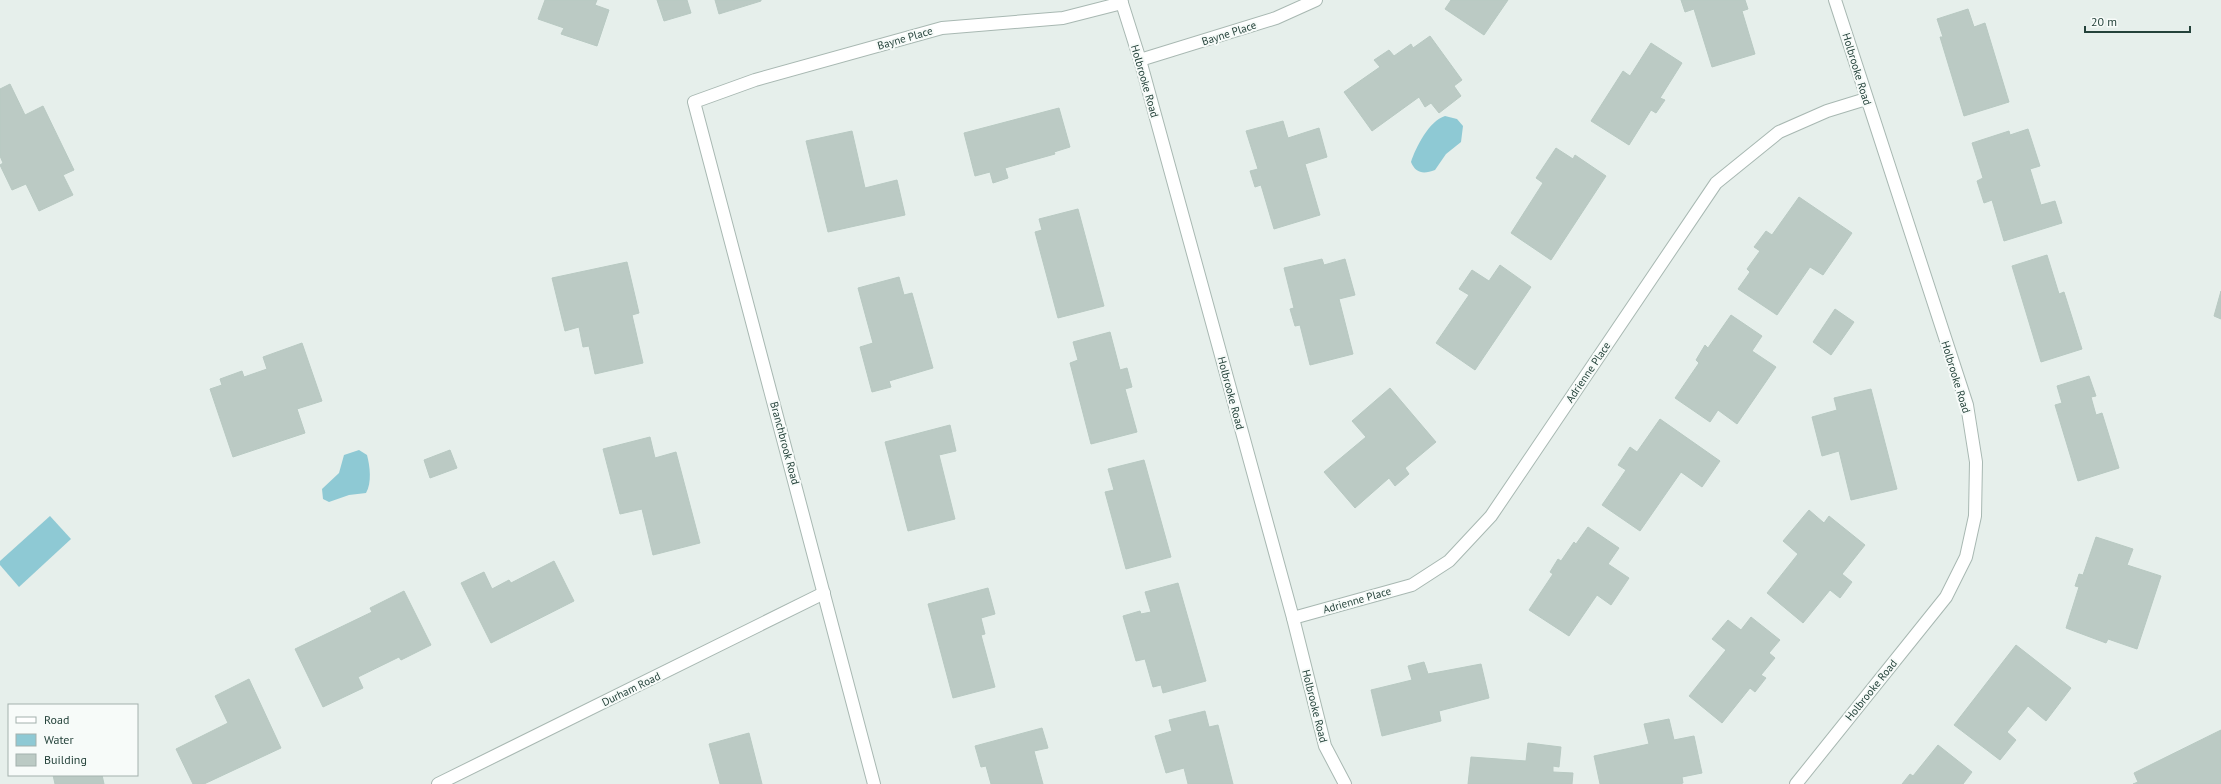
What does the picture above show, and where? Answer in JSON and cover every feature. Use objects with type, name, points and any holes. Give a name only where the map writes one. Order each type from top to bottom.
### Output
[{"type":"street","name":"Bayne Place","points":[[1140,60],[1276,18],[1316,0]]},
{"type":"street","name":"Holbrooke Road","points":[[1796,784],[1946,597],[1966,557],[1975,516],[1976,462],[1967,405],[1866,99],[1835,0]]},
{"type":"street","name":"Bayne Place","points":[[694,102],[755,80],[942,28],[1063,18],[1122,1]]},
{"type":"street","name":"Holbrooke Road","points":[[1122,1],[1140,60],[1293,618],[1325,746],[1345,784]]},
{"type":"street","name":"Adrienne Place","points":[[1293,618],[1412,585],[1449,561],[1491,516],[1716,183],[1779,132],[1827,111],[1866,99]]},
{"type":"street","name":"Branchbrook Road","points":[[694,102],[874,784]]},
{"type":"street","name":"Durham Road","points":[[438,784],[824,593]]},
{"type":"water","points":[[1445,116],[1457,119],[1463,126],[1461,142],[1446,154],[1435,170],[1427,172],[1418,171],[1411,162],[1416,149],[1424,135],[1434,123]]},
{"type":"water","points":[[359,450],[367,455],[369,464],[370,479],[366,493],[349,495],[329,502],[323,499],[322,489],[339,473],[344,455]]},
{"type":"water","points":[[50,516],[71,539],[19,587],[0,565],[0,561]]},
{"type":"building","points":[[545,0],[597,0],[595,5],[609,10],[597,46],[561,34],[564,28],[538,19]]},
{"type":"building","points":[[657,0],[687,0],[691,13],[664,21]]},
{"type":"building","points":[[715,0],[761,0],[761,1],[719,14]]},
{"type":"building","points":[[1451,0],[1508,0],[1484,35],[1445,9]]},
{"type":"building","points":[[1681,0],[1745,0],[1748,9],[1742,11],[1755,54],[1712,67],[1694,9],[1685,12]]},
{"type":"building","points":[[1968,9],[1974,27],[1985,23],[2009,102],[1964,116],[1940,37],[1943,37],[1937,19]]},
{"type":"building","points":[[1430,36],[1462,80],[1454,86],[1461,96],[1439,113],[1431,103],[1425,107],[1419,97],[1372,131],[1344,92],[1380,67],[1374,60],[1389,50],[1394,56],[1411,44],[1413,48]]},
{"type":"building","points":[[1651,43],[1682,63],[1660,98],[1665,100],[1656,113],[1651,110],[1629,145],[1591,121],[1623,71],[1630,76]]},
{"type":"building","points":[[10,84],[25,115],[43,106],[74,170],[63,175],[73,195],[39,211],[26,184],[12,190],[0,165],[3,163],[0,156],[0,89]]},
{"type":"building","points":[[1059,108],[1070,147],[1054,152],[1055,154],[1005,168],[1008,178],[993,183],[990,172],[975,176],[964,133]]},
{"type":"building","points":[[1283,121],[1288,138],[1319,128],[1327,157],[1305,164],[1320,215],[1274,229],[1261,185],[1255,187],[1250,171],[1258,169],[1246,131]]},
{"type":"building","points":[[2028,129],[2040,166],[2030,169],[2041,205],[2055,201],[2062,223],[2004,241],[1992,200],[1984,203],[1977,181],[1983,178],[1972,143],[2009,131],[2010,135]]},
{"type":"building","points":[[852,131],[865,188],[897,180],[905,215],[828,232],[806,141]]},
{"type":"building","points":[[1556,148],[1573,159],[1575,155],[1606,176],[1551,260],[1511,233],[1543,183],[1536,178]]},
{"type":"building","points":[[1799,197],[1852,233],[1823,275],[1810,267],[1777,315],[1738,289],[1750,272],[1747,269],[1760,251],[1754,247],[1766,231],[1772,235]]},
{"type":"building","points":[[1078,209],[1104,306],[1058,318],[1035,232],[1042,230],[1039,219]]},
{"type":"building","points":[[2047,255],[2059,294],[2064,292],[2082,349],[2041,362],[2012,266]]},
{"type":"building","points":[[1322,259],[1324,265],[1345,259],[1355,295],[1339,299],[1353,354],[1310,365],[1300,325],[1295,326],[1290,309],[1294,308],[1284,268]]},
{"type":"building","points":[[627,262],[639,313],[632,315],[643,363],[595,374],[589,346],[583,347],[579,327],[565,331],[552,278]]},
{"type":"building","points":[[1500,265],[1531,287],[1475,370],[1436,343],[1469,295],[1459,289],[1472,270],[1489,281]]},
{"type":"building","points":[[899,277],[904,295],[912,293],[933,368],[889,381],[891,387],[872,392],[860,347],[873,343],[858,288]]},
{"type":"building","points":[[2221,291],[2221,319],[2214,316]]},
{"type":"building","points":[[1835,309],[1854,322],[1831,355],[1813,342]]},
{"type":"building","points":[[1731,315],[1762,336],[1752,351],[1776,367],[1737,424],[1718,410],[1710,422],[1675,398],[1699,363],[1696,360],[1705,345],[1708,348]]},
{"type":"building","points":[[1110,332],[1120,370],[1127,368],[1132,387],[1125,389],[1137,432],[1091,444],[1070,363],[1078,360],[1073,342]]},
{"type":"building","points":[[302,343],[322,401],[297,409],[305,433],[233,457],[210,389],[222,385],[220,379],[242,371],[244,377],[267,369],[263,357]]},
{"type":"building","points":[[2089,376],[2096,396],[2091,397],[2096,415],[2102,413],[2119,468],[2078,481],[2055,405],[2062,403],[2057,386]]},
{"type":"building","points":[[1390,388],[1436,442],[1405,468],[1409,474],[1395,486],[1389,478],[1355,508],[1324,472],[1366,437],[1352,421]]},
{"type":"building","points":[[1871,389],[1897,489],[1851,500],[1839,451],[1822,456],[1812,417],[1837,410],[1834,398]]},
{"type":"building","points":[[1660,419],[1720,461],[1702,487],[1681,472],[1640,531],[1602,505],[1626,470],[1618,465],[1630,447],[1637,452]]},
{"type":"building","points":[[950,425],[956,451],[939,455],[955,519],[908,531],[885,442]]},
{"type":"building","points":[[650,437],[655,458],[676,452],[700,543],[653,555],[642,509],[620,514],[603,449]]},
{"type":"building","points":[[450,450],[457,468],[430,478],[424,460]]},
{"type":"building","points":[[1144,460],[1171,557],[1126,569],[1105,492],[1114,490],[1108,469]]},
{"type":"building","points":[[1809,510],[1824,523],[1829,516],[1865,545],[1842,574],[1852,582],[1840,598],[1830,590],[1803,623],[1767,593],[1798,554],[1783,541]]},
{"type":"building","points":[[1588,527],[1619,548],[1608,564],[1629,578],[1611,605],[1597,595],[1569,636],[1529,610],[1553,574],[1550,572],[1558,559],[1561,561],[1574,542],[1576,544]]},
{"type":"building","points":[[2096,537],[2133,549],[2127,565],[2161,576],[2137,649],[2108,639],[2106,643],[2066,628],[2079,587],[2075,586],[2079,574],[2083,575]]},
{"type":"building","points":[[554,561],[574,601],[491,643],[461,583],[484,572],[492,589],[509,580],[511,583]]},
{"type":"building","points":[[1178,583],[1206,681],[1163,693],[1161,685],[1153,687],[1145,659],[1136,661],[1123,616],[1140,611],[1141,614],[1151,612],[1145,592]]},
{"type":"building","points":[[988,588],[995,614],[981,618],[985,634],[981,635],[995,687],[953,698],[928,604]]},
{"type":"building","points":[[404,591],[431,645],[401,660],[399,657],[358,677],[363,688],[323,707],[295,649],[372,612],[370,608]]},
{"type":"building","points":[[1751,617],[1780,640],[1769,653],[1775,658],[1761,675],[1766,678],[1755,692],[1750,688],[1722,723],[1689,696],[1726,650],[1712,639],[1728,620],[1741,630]]},
{"type":"building","points":[[2016,645],[2071,688],[2046,721],[2028,706],[2007,732],[2016,740],[2000,760],[1954,725]]},
{"type":"building","points":[[1424,662],[1428,674],[1481,664],[1489,698],[1439,711],[1441,721],[1382,736],[1371,690],[1412,680],[1408,666]]},
{"type":"building","points":[[249,679],[281,748],[204,784],[193,784],[176,749],[228,723],[215,696]]},
{"type":"building","points":[[1205,711],[1209,727],[1218,725],[1233,784],[1188,784],[1184,768],[1166,773],[1155,736],[1172,731],[1169,720]]},
{"type":"building","points":[[1669,719],[1674,740],[1694,736],[1702,773],[1682,777],[1683,783],[1680,784],[1600,784],[1594,756],[1649,744],[1644,724]]},
{"type":"building","points":[[1042,728],[1048,748],[1034,751],[1043,784],[991,784],[986,766],[981,767],[975,746]]},
{"type":"building","points":[[2221,730],[2221,784],[2133,784],[2138,782],[2134,773]]},
{"type":"building","points":[[749,733],[762,784],[720,784],[709,744]]},
{"type":"building","points":[[1528,743],[1561,747],[1559,767],[1553,766],[1553,772],[1573,773],[1572,784],[1468,784],[1471,757],[1526,761]]},
{"type":"building","points":[[1938,745],[1972,772],[1963,784],[1902,784],[1910,774],[1913,776]]},
{"type":"building","points":[[53,776],[102,776],[104,784],[55,784]]}]
